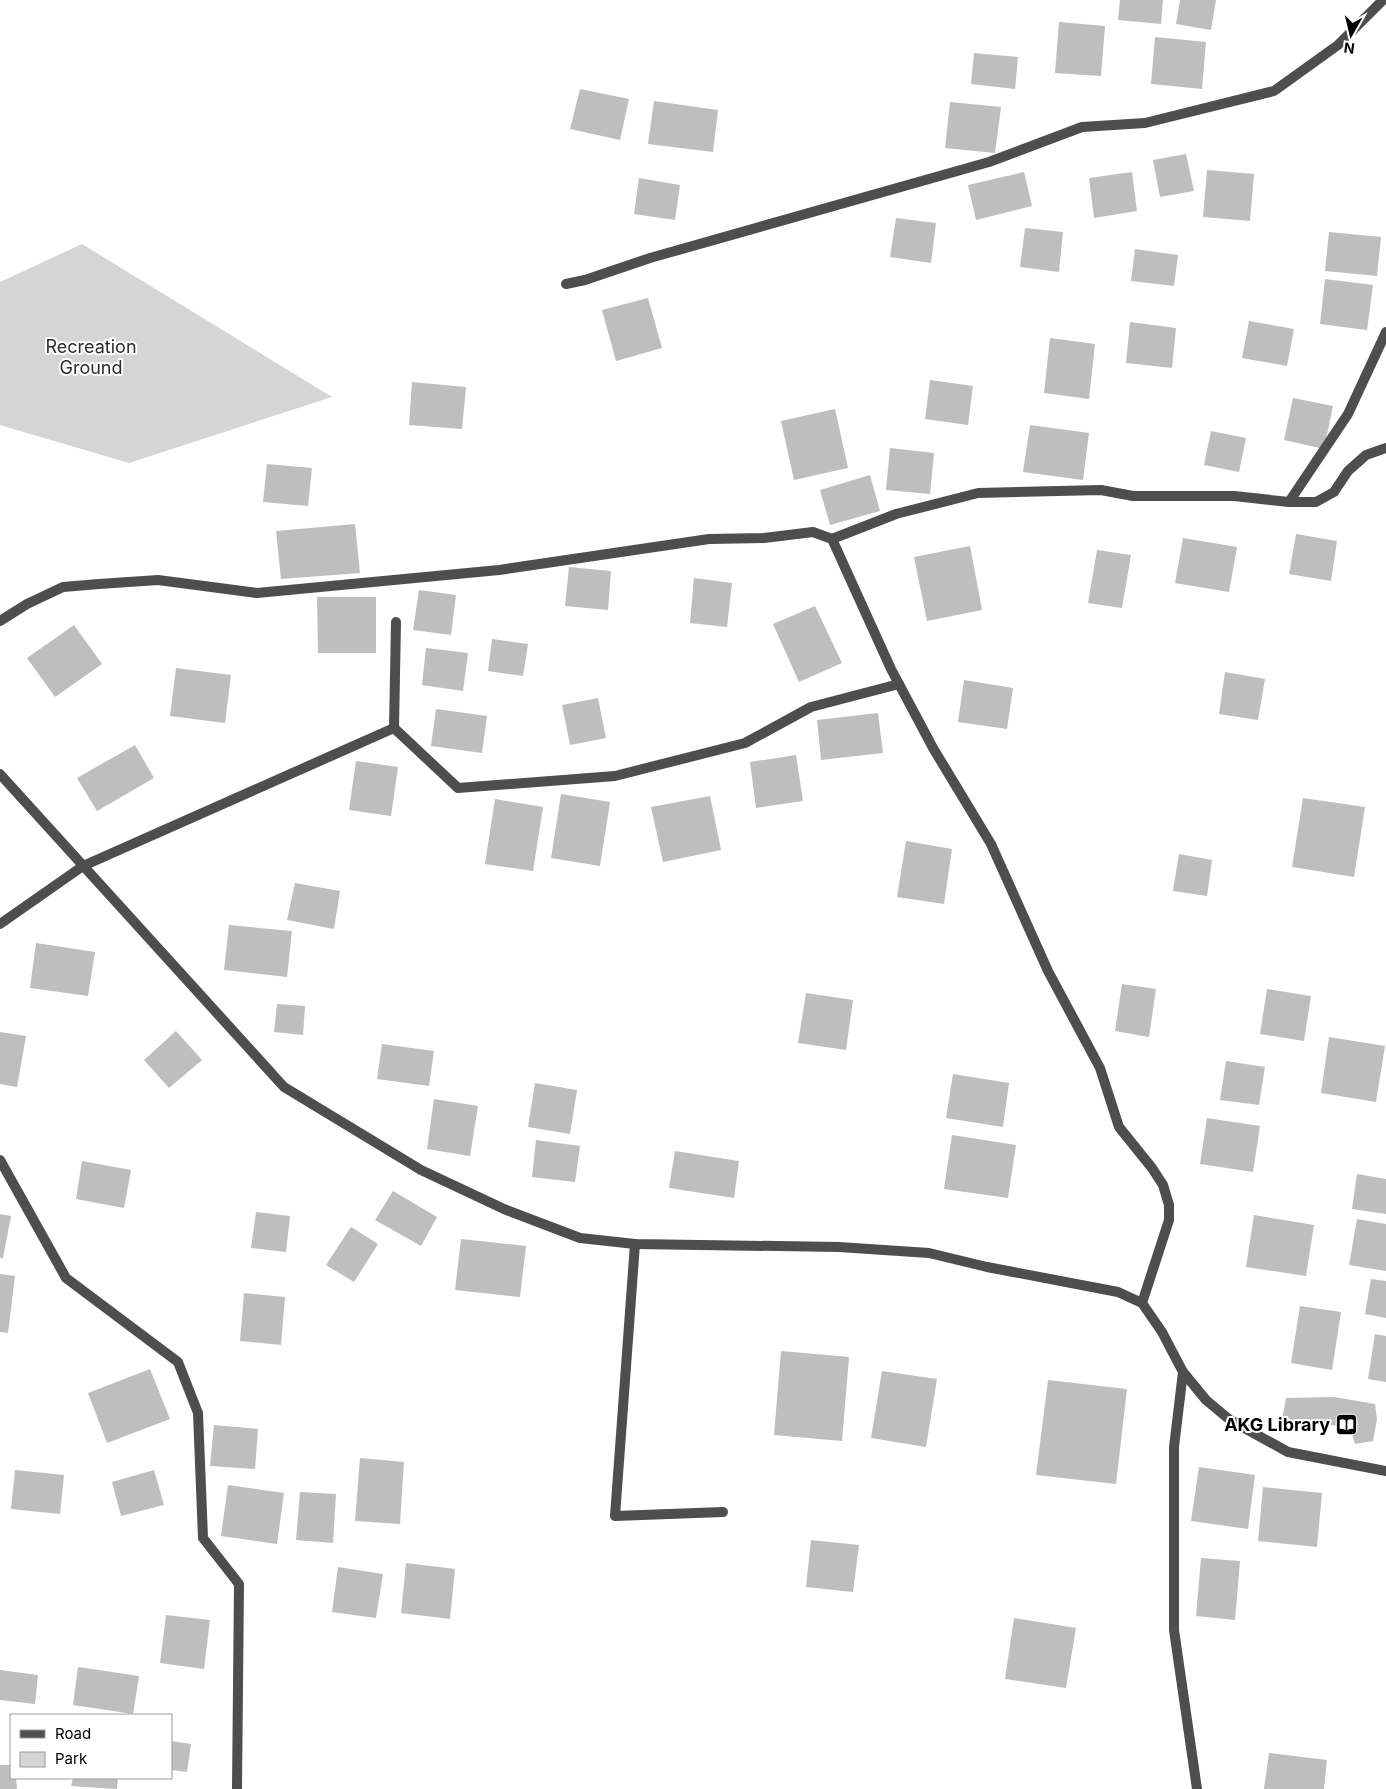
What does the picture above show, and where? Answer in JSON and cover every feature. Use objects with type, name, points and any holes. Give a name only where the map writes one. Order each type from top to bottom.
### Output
[{"type":"street","points":[[566,284],[585,280],[650,258],[990,162],[1082,127],[1145,123],[1274,91],[1338,46],[1383,0]]},
{"type":"street","points":[[1288,502],[1348,414],[1386,332]]},
{"type":"street","points":[[0,621],[27,604],[62,588],[99,584],[158,580],[257,593],[499,570],[709,539],[764,538],[813,532],[832,539],[896,514],[978,493],[1101,490],[1133,496],[1234,496],[1288,502],[1316,502],[1334,492],[1348,471],[1366,455],[1386,448]]},
{"type":"street","points":[[832,539],[899,684],[933,748],[991,844],[1048,971],[1100,1068],[1119,1126],[1163,1185],[1169,1205],[1169,1220],[1142,1303]]},
{"type":"street","points":[[396,622],[394,728],[458,788],[615,776],[745,743],[811,707],[899,684]]},
{"type":"street","points":[[0,924],[83,866],[394,728]]},
{"type":"street","points":[[0,774],[284,1087],[421,1170],[504,1209],[580,1238],[635,1244],[839,1247],[929,1253],[988,1267],[1118,1292],[1142,1303],[1162,1332],[1183,1372],[1206,1400],[1230,1420],[1288,1452],[1386,1471]]},
{"type":"street","points":[[0,1160],[66,1278],[178,1362],[198,1413],[203,1538],[239,1584],[237,1789]]},
{"type":"street","points":[[635,1244],[615,1516],[723,1512]]},
{"type":"street","points":[[1183,1372],[1174,1447],[1174,1630],[1197,1789]]},
{"type":"green space","name":"Recreation Ground","points":[[82,244],[332,397],[129,463],[0,425],[0,282]]},
{"type":"building","points":[[1120,0],[1163,0],[1161,24],[1118,20]]},
{"type":"building","points":[[1180,0],[1216,0],[1211,30],[1176,24]]},
{"type":"building","points":[[1059,22],[1105,26],[1101,76],[1055,73]]},
{"type":"building","points":[[1155,37],[1206,42],[1202,89],[1151,84]]},
{"type":"building","points":[[974,53],[1018,57],[1015,89],[971,84]]},
{"type":"building","points":[[580,89],[629,99],[620,140],[570,129]]},
{"type":"building","points":[[654,101],[718,110],[713,152],[648,144]]},
{"type":"building","points":[[950,102],[1001,107],[995,153],[945,148]]},
{"type":"building","points":[[1186,154],[1194,191],[1160,197],[1153,160]]},
{"type":"building","points":[[1207,170],[1254,174],[1250,221],[1203,217]]},
{"type":"building","points":[[1024,172],[1032,206],[976,220],[968,185]]},
{"type":"building","points":[[1132,172],[1137,211],[1094,218],[1089,178]]},
{"type":"building","points":[[639,178],[680,185],[675,220],[634,214]]},
{"type":"building","points":[[896,218],[936,223],[931,263],[890,257]]},
{"type":"building","points":[[1025,228],[1063,232],[1059,272],[1020,267]]},
{"type":"building","points":[[1329,232],[1381,237],[1377,276],[1325,271]]},
{"type":"building","points":[[1135,249],[1178,255],[1174,286],[1131,281]]},
{"type":"building","points":[[1325,279],[1373,285],[1367,330],[1320,324]]},
{"type":"building","points":[[648,298],[662,348],[616,361],[602,310]]},
{"type":"building","points":[[1249,321],[1294,329],[1287,366],[1242,358]]},
{"type":"building","points":[[1130,322],[1176,328],[1172,368],[1126,363]]},
{"type":"building","points":[[1050,338],[1095,344],[1089,399],[1044,393]]},
{"type":"building","points":[[930,380],[973,386],[968,425],[925,419]]},
{"type":"building","points":[[412,382],[466,387],[462,429],[409,425]]},
{"type":"building","points":[[1293,398],[1333,406],[1324,449],[1284,440]]},
{"type":"building","points":[[835,409],[848,468],[794,480],[781,421]]},
{"type":"building","points":[[1030,425],[1089,433],[1083,480],[1023,472]]},
{"type":"building","points":[[1211,431],[1246,438],[1239,472],[1204,465]]},
{"type":"building","points":[[890,448],[934,453],[930,494],[886,490]]},
{"type":"building","points":[[267,464],[312,468],[308,506],[263,502]]},
{"type":"building","points":[[870,475],[880,511],[830,525],[820,490]]},
{"type":"building","points":[[355,524],[360,573],[281,579],[276,531]]},
{"type":"building","points":[[1296,534],[1337,541],[1331,581],[1289,574]]},
{"type":"building","points":[[1183,538],[1237,547],[1229,592],[1175,583]]},
{"type":"building","points":[[970,546],[982,610],[927,621],[914,557]]},
{"type":"building","points":[[1097,550],[1131,555],[1122,608],[1088,603]]},
{"type":"building","points":[[569,567],[611,571],[608,610],[565,606]]},
{"type":"building","points":[[694,578],[732,583],[727,627],[690,623]]},
{"type":"building","points":[[419,590],[456,595],[451,635],[413,630]]},
{"type":"building","points":[[317,597],[376,597],[376,653],[318,653]]},
{"type":"building","points":[[815,606],[842,663],[799,682],[773,624]]},
{"type":"building","points":[[74,625],[102,664],[55,697],[27,658]]},
{"type":"building","points":[[492,639],[528,644],[523,676],[488,671]]},
{"type":"building","points":[[426,648],[468,653],[463,691],[422,685]]},
{"type":"building","points":[[176,668],[231,675],[225,723],[170,716]]},
{"type":"building","points":[[1225,672],[1265,679],[1258,720],[1219,714]]},
{"type":"building","points":[[964,680],[1013,688],[1007,729],[958,722]]},
{"type":"building","points":[[598,698],[606,738],[570,745],[562,705]]},
{"type":"building","points":[[436,709],[487,716],[482,753],[431,746]]},
{"type":"building","points":[[878,713],[883,753],[821,760],[817,720]]},
{"type":"building","points":[[135,745],[154,778],[97,811],[77,778]]},
{"type":"building","points":[[796,755],[803,801],[756,808],[750,762]]},
{"type":"building","points":[[356,761],[398,767],[391,816],[349,810]]},
{"type":"building","points":[[561,794],[610,802],[600,866],[551,858]]},
{"type":"building","points":[[710,796],[721,850],[663,862],[651,807]]},
{"type":"building","points":[[1303,798],[1365,807],[1354,877],[1292,867]]},
{"type":"building","points":[[495,799],[543,807],[533,871],[485,864]]},
{"type":"building","points":[[906,841],[952,849],[944,904],[897,897]]},
{"type":"building","points":[[1179,854],[1212,860],[1207,896],[1173,891]]},
{"type":"building","points":[[295,883],[340,891],[334,929],[287,920]]},
{"type":"building","points":[[229,925],[292,931],[287,977],[224,970]]},
{"type":"building","points":[[36,943],[95,952],[88,996],[30,988]]},
{"type":"building","points":[[1122,984],[1156,989],[1149,1037],[1115,1031]]},
{"type":"building","points":[[1267,989],[1311,996],[1304,1041],[1260,1034]]},
{"type":"building","points":[[806,993],[853,1000],[846,1050],[798,1043]]},
{"type":"building","points":[[277,1004],[305,1006],[303,1035],[274,1032]]},
{"type":"building","points":[[176,1031],[202,1060],[169,1088],[144,1060]]},
{"type":"building","points":[[0,1032],[26,1036],[17,1087],[0,1084]]},
{"type":"building","points":[[1329,1037],[1385,1046],[1376,1102],[1321,1093]]},
{"type":"building","points":[[382,1044],[434,1051],[429,1086],[377,1079]]},
{"type":"building","points":[[1226,1061],[1265,1067],[1259,1105],[1220,1100]]},
{"type":"building","points":[[953,1074],[1009,1083],[1003,1127],[946,1118]]},
{"type":"building","points":[[535,1083],[577,1090],[570,1134],[528,1127]]},
{"type":"building","points":[[434,1099],[478,1106],[470,1156],[427,1149]]},
{"type":"building","points":[[1207,1118],[1260,1126],[1253,1172],[1200,1164]]},
{"type":"building","points":[[952,1135],[1016,1145],[1008,1198],[944,1189]]},
{"type":"building","points":[[536,1140],[580,1146],[575,1182],[532,1177]]},
{"type":"building","points":[[675,1151],[739,1161],[734,1198],[669,1188]]},
{"type":"building","points":[[82,1161],[131,1170],[124,1208],[76,1199]]},
{"type":"building","points":[[1357,1174],[1386,1179],[1386,1214],[1352,1209]]},
{"type":"building","points":[[393,1191],[437,1217],[421,1246],[375,1220]]},
{"type":"building","points":[[256,1212],[290,1216],[286,1252],[251,1248]]},
{"type":"building","points":[[0,1214],[11,1216],[3,1258],[0,1258]]},
{"type":"building","points":[[1254,1215],[1314,1225],[1306,1276],[1246,1267]]},
{"type":"building","points":[[1357,1219],[1386,1224],[1386,1271],[1349,1265]]},
{"type":"building","points":[[351,1227],[378,1244],[354,1282],[326,1265]]},
{"type":"building","points":[[461,1239],[526,1246],[520,1297],[455,1290]]},
{"type":"building","points":[[0,1274],[15,1276],[8,1333],[0,1332]]},
{"type":"building","points":[[1371,1279],[1386,1281],[1386,1318],[1365,1314]]},
{"type":"building","points":[[244,1293],[285,1297],[281,1345],[240,1341]]},
{"type":"building","points":[[1300,1306],[1341,1312],[1332,1370],[1291,1363]]},
{"type":"building","points":[[1375,1334],[1386,1336],[1386,1382],[1368,1379]]},
{"type":"building","points":[[781,1351],[849,1357],[842,1441],[774,1435]]},
{"type":"building","points":[[150,1369],[170,1419],[107,1443],[88,1393]]},
{"type":"building","points":[[882,1371],[937,1379],[926,1447],[871,1438]]},
{"type":"building","points":[[1048,1380],[1127,1389],[1116,1484],[1036,1475]]},
{"type":"building","name":"AKG Library","points":[[1334,1397],[1375,1404],[1377,1419],[1373,1441],[1355,1444],[1350,1427],[1282,1420],[1286,1398]]},
{"type":"building","points":[[214,1425],[258,1429],[255,1469],[210,1466]]},
{"type":"building","points":[[360,1458],[404,1462],[400,1524],[355,1521]]},
{"type":"building","points":[[1199,1467],[1255,1475],[1248,1529],[1191,1521]]},
{"type":"building","points":[[15,1470],[64,1475],[60,1514],[11,1509]]},
{"type":"building","points":[[154,1470],[164,1505],[121,1516],[112,1482]]},
{"type":"building","points":[[228,1485],[284,1493],[277,1544],[221,1536]]},
{"type":"building","points":[[1263,1487],[1322,1493],[1317,1547],[1258,1541]]},
{"type":"building","points":[[300,1492],[336,1494],[333,1543],[296,1540]]},
{"type":"building","points":[[811,1540],[859,1545],[853,1592],[806,1587]]},
{"type":"building","points":[[1201,1558],[1240,1561],[1235,1620],[1196,1616]]},
{"type":"building","points":[[406,1563],[455,1569],[450,1619],[401,1613]]},
{"type":"building","points":[[338,1567],[383,1574],[376,1618],[332,1612]]},
{"type":"building","points":[[166,1615],[210,1620],[204,1669],[160,1663]]},
{"type":"building","points":[[1014,1618],[1076,1628],[1066,1688],[1005,1679]]},
{"type":"building","points":[[78,1667],[139,1676],[133,1714],[73,1705]]},
{"type":"building","points":[[0,1670],[38,1675],[35,1704],[0,1700]]},
{"type":"building","points":[[172,1741],[191,1744],[187,1772],[172,1770]]},
{"type":"building","points":[[1269,1753],[1327,1760],[1324,1789],[1264,1789]]},
{"type":"building","points":[[0,1765],[10,1765],[10,1779],[16,1779],[17,1789],[0,1789]]},
{"type":"building","points":[[73,1779],[118,1779],[117,1789],[71,1786]]},
{"type":"place","name":"AKG Library","points":[[1346,1424]]}]
